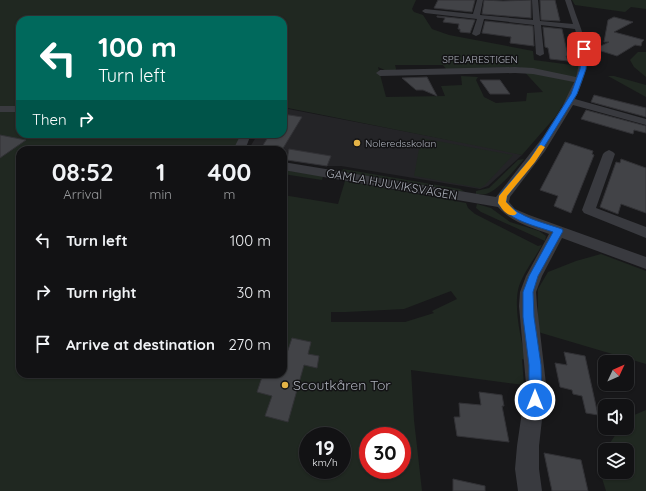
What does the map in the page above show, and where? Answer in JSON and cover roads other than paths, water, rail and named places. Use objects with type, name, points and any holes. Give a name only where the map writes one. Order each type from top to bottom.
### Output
[{"type":"street","points":[[476,34],[480,0]]},
{"type":"street","points":[[535,0],[540,54]]},
{"type":"street","points":[[568,0],[584,49],[583,69],[570,101],[533,160],[503,196],[502,203],[510,212],[524,219],[646,263]]},
{"type":"street","points":[[425,11],[577,27]]},
{"type":"street","name":"SPEJARESTIGEN","points":[[380,72],[533,70],[579,80]]},
{"type":"street","points":[[570,101],[646,122]]},
{"type":"street","points":[[0,109],[16,109]]},
{"type":"street","points":[[609,154],[589,210],[646,233]]},
{"type":"street","name":"GAMLA HJUVIKSVÄGEN","points":[[287,167],[502,203]]},
{"type":"street","points":[[530,491],[527,469],[528,446],[536,384],[528,306],[528,292],[534,276],[558,231]]},
{"type":"place","name":"Noleredsskolan","points":[[357,143]]},
{"type":"place","name":"Scoutkåren Tor","points":[[285,385]]}]
